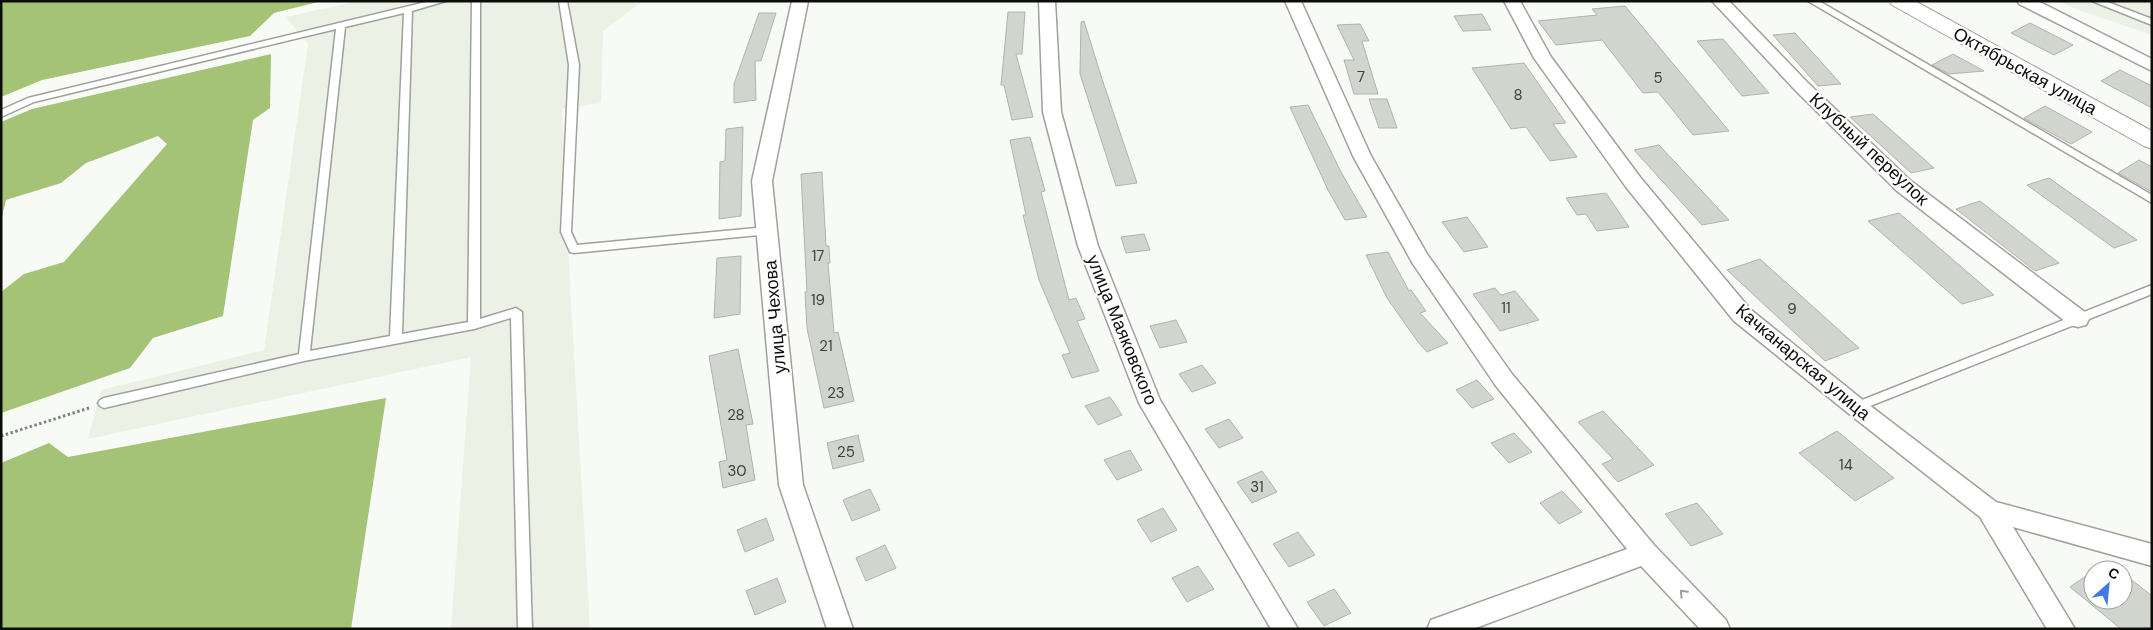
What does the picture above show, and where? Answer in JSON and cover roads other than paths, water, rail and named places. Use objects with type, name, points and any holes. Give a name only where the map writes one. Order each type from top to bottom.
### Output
[{"type":"street","name":"улица Чехова","points":[[800,1],[762,182],[791,485],[840,629]]},
{"type":"street","name":"улица Маяковского","points":[[1047,1],[1052,112],[1088,246],[1150,403],[1285,629]]},
{"type":"street","points":[[1293,1],[1362,156],[1420,259],[1504,380],[1645,553],[1717,629]]},
{"type":"street","name":"Качканарская улица","points":[[1512,1],[1543,58],[1633,182],[1742,315],[1856,407],[1989,510],[2152,555]]},
{"type":"street","name":"Клубный переулок","points":[[1720,1],[1802,87],[1904,186],[2078,318]]},
{"type":"street","name":"Октябрьская улица","points":[[1899,1],[2152,141]]},
{"type":"street","points":[[2025,1],[2152,66]]},
{"type":"street","points":[[1989,510],[2062,629]]},
{"type":"street","points":[[1440,629],[1645,553]]},
{"type":"lane","points":[[1,114],[32,100],[442,1]]},
{"type":"lane","points":[[474,325],[476,1]]},
{"type":"lane","points":[[563,1],[574,65],[566,232],[574,249],[766,231]]},
{"type":"lane","points":[[1812,1],[2152,200]]},
{"type":"lane","points":[[2096,1],[2152,22]]},
{"type":"lane","points":[[396,338],[408,10]]},
{"type":"lane","points":[[304,358],[341,26]]},
{"type":"lane","points":[[1856,407],[2152,289]]},
{"type":"lane","points":[[104,403],[396,338],[474,325],[516,312],[525,629]]}]
